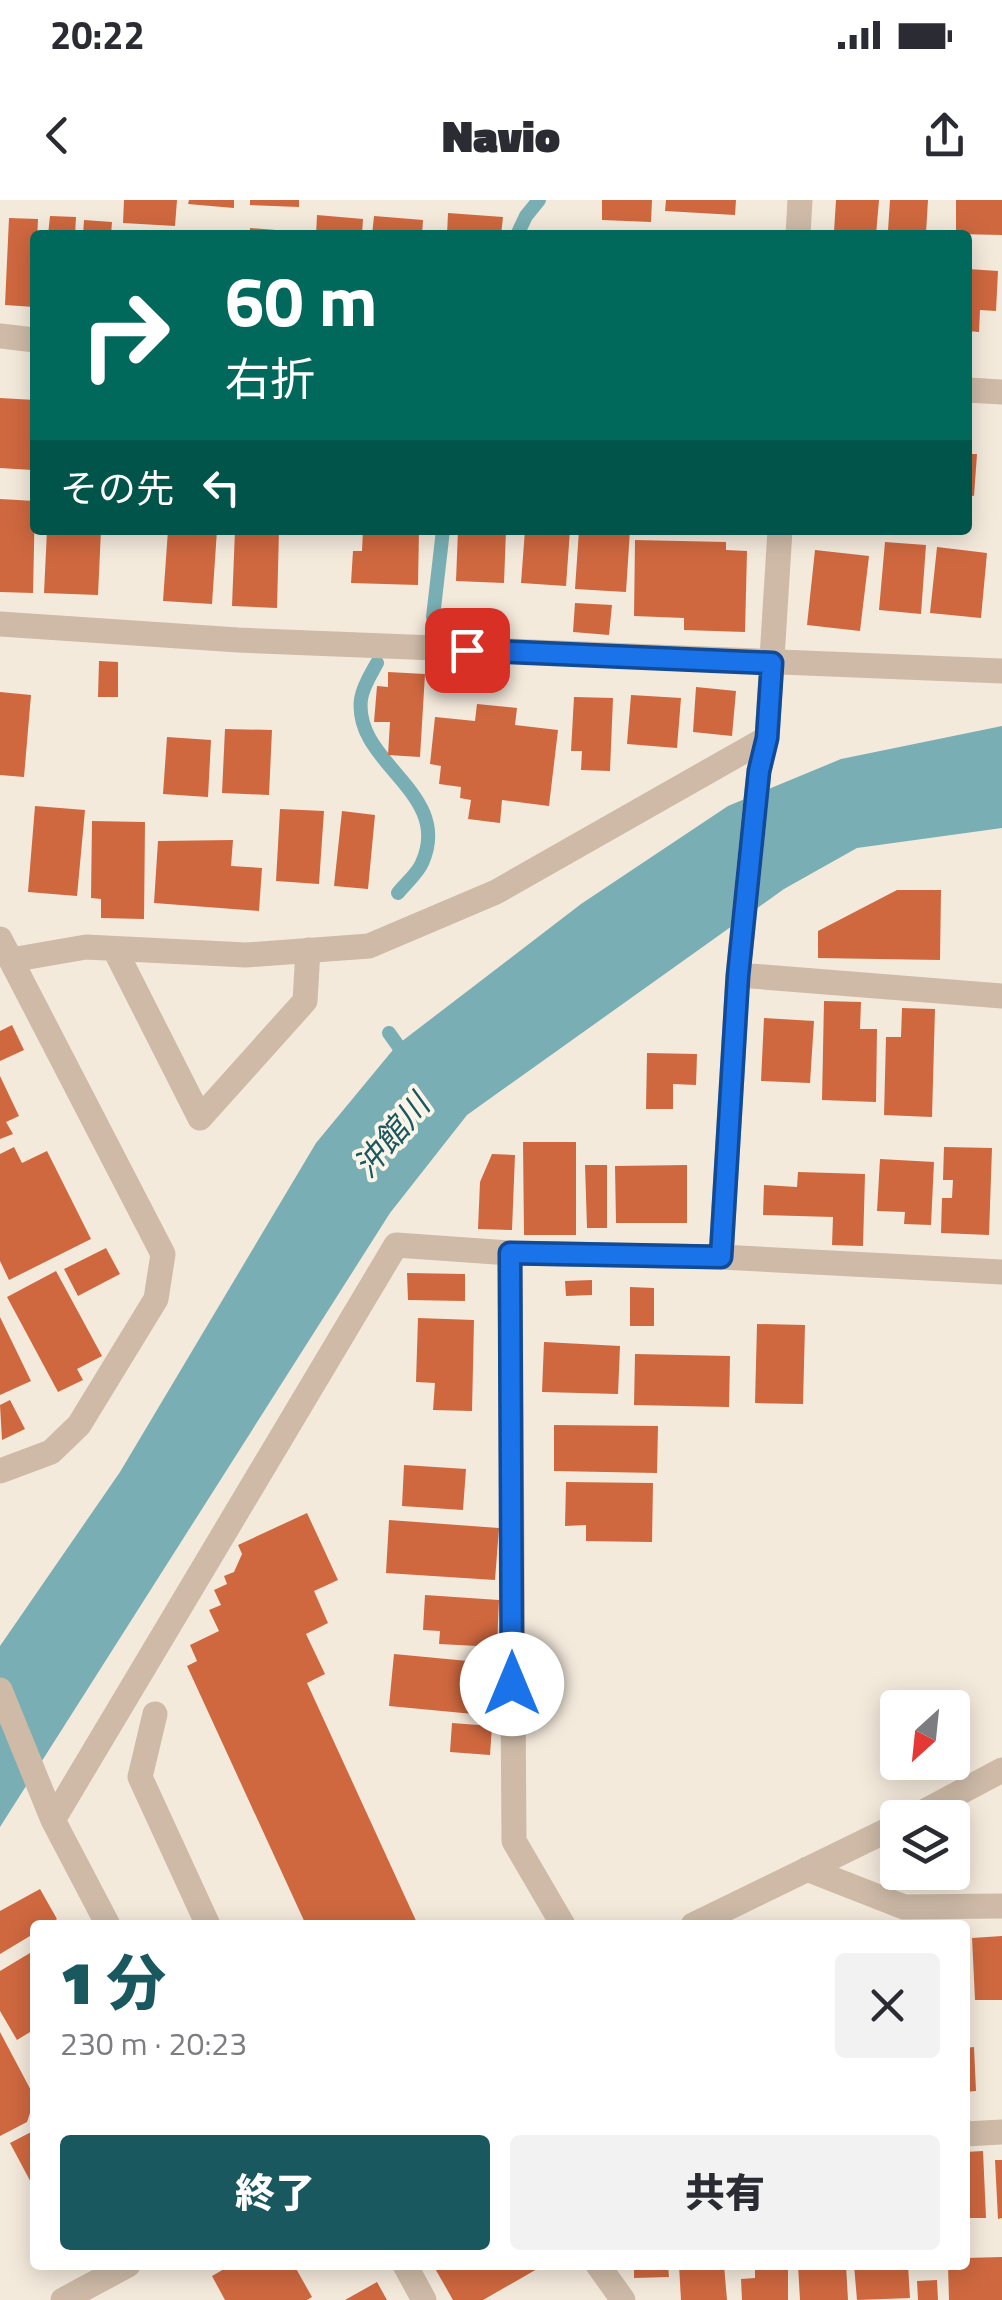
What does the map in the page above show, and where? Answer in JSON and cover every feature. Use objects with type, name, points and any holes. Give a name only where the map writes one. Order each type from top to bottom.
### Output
[{"type":"street","points":[[798,230],[800,200]]},
{"type":"street","points":[[0,336],[30,339]]},
{"type":"street","points":[[972,390],[1002,392]]},
{"type":"street","points":[[721,1257],[738,976],[759,771],[767,738],[780,535]]},
{"type":"street","points":[[0,624],[238,640],[1002,671]]},
{"type":"street","points":[[0,1471],[52,1452],[79,1425],[156,1299],[163,1254],[6,949],[86,947],[246,956],[369,946],[496,892],[767,738]]},
{"type":"street","points":[[115,950],[200,1118],[306,1001],[308,950]]},
{"type":"street","points":[[738,976],[1002,996]]},
{"type":"street","points":[[54,1820],[396,1245],[1002,1272]]},
{"type":"street","points":[[510,1253],[514,1841],[559,1920]]},
{"type":"street","points":[[0,1690],[54,1820],[105,1920]]},
{"type":"street","points":[[155,1714],[140,1777],[206,1920]]},
{"type":"street","points":[[946,1800],[1002,1770]]},
{"type":"street","points":[[704,1920],[880,1834]]},
{"type":"street","points":[[808,1869],[904,1907],[1002,1906]]},
{"type":"street","points":[[970,2134],[1002,2132]]},
{"type":"street","points":[[63,2300],[106,2290],[124,2270]]},
{"type":"street","points":[[408,2270],[424,2300]]},
{"type":"street","points":[[602,2270],[623,2300]]},
{"type":"water","name":"沖館川","points":[[1002,726],[1002,828],[857,848],[784,889],[467,1115],[390,1213],[0,1827],[0,1646],[120,1472],[316,1143],[397,1045],[581,904],[728,806],[841,759]]},
{"type":"building","points":[[124,200],[177,200],[175,226],[123,223]]},
{"type":"building","points":[[189,200],[234,200],[234,208],[188,204]]},
{"type":"building","points":[[250,200],[299,200],[299,207],[250,205]]},
{"type":"building","points":[[602,200],[652,200],[651,222],[602,220]]},
{"type":"building","points":[[666,200],[736,200],[735,215],[665,211]]},
{"type":"building","points":[[836,200],[879,200],[876,230],[834,230]]},
{"type":"building","points":[[890,200],[928,200],[926,230],[888,230]]},
{"type":"building","points":[[956,200],[1002,200],[1002,235],[956,230]]},
{"type":"building","points":[[448,213],[503,217],[502,230],[447,230]]},
{"type":"building","points":[[317,215],[363,219],[362,230],[316,230]]},
{"type":"building","points":[[50,216],[76,217],[75,230],[49,230]]},
{"type":"building","points":[[374,216],[423,220],[422,230],[373,230]]},
{"type":"building","points":[[9,218],[38,219],[38,230],[30,230],[30,307],[5,305]]},
{"type":"building","points":[[84,220],[112,222],[111,230],[83,230]]},
{"type":"building","points":[[972,269],[998,271],[996,311],[980,310],[979,332],[972,331]]},
{"type":"building","points":[[0,398],[30,400],[30,470],[0,468]]},
{"type":"building","points":[[972,454],[977,454],[974,496]]},
{"type":"building","points":[[0,499],[30,501],[30,535],[34,535],[33,593],[0,592]]},
{"type":"building","points":[[47,535],[101,535],[98,595],[44,593]]},
{"type":"building","points":[[168,535],[217,535],[212,604],[163,601]]},
{"type":"building","points":[[235,535],[279,535],[277,608],[232,606]]},
{"type":"building","points":[[363,535],[419,535],[418,585],[351,583],[353,551],[362,551]]},
{"type":"building","points":[[458,535],[506,535],[504,583],[456,581]]},
{"type":"building","points":[[525,535],[570,535],[566,586],[521,583]]},
{"type":"building","points":[[579,535],[630,535],[626,592],[575,589]]},
{"type":"building","points":[[635,540],[726,542],[726,550],[747,551],[745,632],[684,630],[684,618],[634,616]]},
{"type":"building","points":[[885,542],[926,545],[921,614],[879,610]]},
{"type":"building","points":[[937,547],[987,553],[981,618],[930,613]]},
{"type":"building","points":[[815,550],[869,556],[860,631],[807,625]]},
{"type":"building","points":[[575,603],[612,605],[609,635],[573,632]]},
{"type":"building","points":[[99,661],[118,662],[118,697],[98,697]]},
{"type":"building","points":[[388,672],[425,674],[420,757],[388,755],[390,722],[374,722],[377,686],[388,687]]},
{"type":"building","points":[[696,687],[736,691],[732,736],[693,732]]},
{"type":"building","points":[[0,692],[31,695],[24,777],[0,775]]},
{"type":"building","points":[[631,695],[681,698],[677,748],[627,744]]},
{"type":"building","points":[[574,697],[613,698],[610,771],[581,770],[582,751],[571,751]]},
{"type":"building","points":[[477,704],[517,708],[515,725],[558,730],[549,806],[502,800],[500,823],[468,819],[471,800],[460,798],[461,787],[439,784],[441,766],[430,764],[435,717],[475,721]]},
{"type":"building","points":[[225,729],[272,730],[269,795],[222,793]]},
{"type":"building","points":[[167,737],[211,740],[208,797],[163,794]]},
{"type":"building","points":[[35,806],[85,810],[77,896],[28,892]]},
{"type":"building","points":[[280,809],[324,811],[319,884],[276,881]]},
{"type":"building","points":[[342,811],[375,815],[368,889],[334,886]]},
{"type":"building","points":[[92,821],[145,822],[144,919],[101,918],[101,899],[91,898]]},
{"type":"building","points":[[233,840],[231,866],[262,868],[259,911],[154,903],[158,841]]},
{"type":"building","points":[[897,890],[941,890],[940,960],[818,958],[818,931]]},
{"type":"building","points":[[824,1001],[861,1002],[860,1029],[877,1029],[876,1102],[822,1100]]},
{"type":"building","points":[[902,1008],[935,1009],[932,1117],[884,1115],[886,1037],[901,1037]]},
{"type":"building","points":[[764,1018],[814,1021],[810,1083],[761,1081]]},
{"type":"building","points":[[12,1025],[24,1050],[0,1061],[0,1031]]},
{"type":"building","points":[[647,1053],[697,1054],[696,1085],[673,1084],[673,1109],[646,1109]]},
{"type":"building","points":[[0,1076],[19,1116],[6,1122],[13,1134],[0,1139]]},
{"type":"building","points":[[523,1142],[576,1142],[576,1235],[524,1235]]},
{"type":"building","points":[[14,1147],[22,1163],[47,1151],[91,1239],[9,1280],[0,1261],[0,1154]]},
{"type":"building","points":[[944,1147],[992,1148],[989,1235],[941,1233],[942,1198],[952,1198],[953,1180],[943,1180]]},
{"type":"building","points":[[492,1154],[515,1155],[512,1230],[478,1229],[480,1182]]},
{"type":"building","points":[[880,1159],[934,1162],[931,1225],[904,1224],[905,1212],[877,1211]]},
{"type":"building","points":[[585,1165],[607,1165],[607,1228],[587,1228]]},
{"type":"building","points":[[687,1165],[687,1223],[616,1223],[615,1166]]},
{"type":"building","points":[[798,1172],[865,1174],[863,1246],[832,1245],[833,1217],[763,1215],[764,1185],[797,1187]]},
{"type":"building","points":[[106,1248],[120,1274],[78,1296],[64,1269]]},
{"type":"building","points":[[56,1271],[102,1356],[77,1369],[83,1380],[58,1392],[7,1297]]},
{"type":"building","points":[[407,1273],[465,1274],[465,1301],[408,1300]]},
{"type":"building","points":[[592,1280],[592,1295],[566,1296],[565,1281]]},
{"type":"building","points":[[630,1287],[654,1288],[654,1326],[630,1326]]},
{"type":"building","points":[[0,1317],[31,1381],[0,1395]]},
{"type":"building","points":[[418,1318],[474,1320],[472,1411],[433,1410],[435,1383],[416,1382]]},
{"type":"building","points":[[757,1324],[805,1325],[803,1404],[755,1403]]},
{"type":"building","points":[[544,1342],[620,1346],[618,1394],[542,1392]]},
{"type":"building","points":[[635,1354],[730,1356],[729,1407],[634,1405]]},
{"type":"building","points":[[10,1400],[25,1429],[2,1440],[0,1405]]},
{"type":"building","points":[[554,1425],[658,1426],[657,1473],[554,1471]]},
{"type":"building","points":[[404,1465],[466,1469],[463,1510],[402,1506]]},
{"type":"building","points":[[566,1482],[653,1483],[652,1542],[586,1541],[586,1525],[565,1526]]},
{"type":"building","points":[[307,1513],[338,1580],[314,1591],[328,1623],[306,1634],[325,1674],[307,1683],[416,1920],[304,1920],[187,1666],[197,1661],[190,1645],[219,1631],[209,1610],[221,1605],[214,1590],[227,1584],[224,1576],[234,1572],[242,1554],[238,1545]]},
{"type":"building","points":[[389,1520],[499,1528],[495,1580],[386,1573]]},
{"type":"building","points":[[425,1595],[499,1600],[497,1647],[439,1644],[440,1631],[423,1630]]},
{"type":"building","points":[[394,1654],[489,1663],[484,1715],[389,1706]]},
{"type":"building","points":[[452,1723],[492,1726],[490,1755],[450,1752]]},
{"type":"building","points":[[40,1889],[57,1919],[30,1920],[30,1936],[0,1954],[0,1911]]},
{"type":"building","points":[[1002,1936],[1002,2000],[975,2000],[972,1938]]},
{"type":"building","points":[[30,1953],[30,2032],[17,2040],[0,2011],[0,1971]]},
{"type":"building","points":[[0,2032],[30,2089],[30,2113],[27,2122],[0,2136]]},
{"type":"building","points":[[970,2047],[974,2047],[976,2091],[970,2092]]},
{"type":"building","points":[[30,2133],[30,2181],[10,2143]]},
{"type":"building","points":[[983,2151],[986,2218],[970,2218],[970,2152]]},
{"type":"building","points":[[995,2160],[1002,2160],[1002,2218],[998,2219]]},
{"type":"building","points":[[1002,2257],[1002,2300],[949,2300],[948,2270],[970,2270],[970,2258]]},
{"type":"building","points":[[222,2270],[297,2270],[312,2297],[225,2300],[212,2276]]},
{"type":"building","points":[[436,2270],[535,2270],[483,2300],[453,2300]]},
{"type":"building","points":[[634,2270],[668,2270],[669,2277],[634,2278]]},
{"type":"building","points":[[679,2270],[724,2270],[727,2300],[681,2300]]},
{"type":"building","points":[[755,2270],[788,2270],[788,2300],[742,2300],[741,2279],[755,2278]]},
{"type":"building","points":[[798,2270],[846,2270],[848,2300],[800,2300]]},
{"type":"building","points":[[854,2270],[908,2270],[910,2298],[857,2300]]},
{"type":"building","points":[[937,2280],[938,2300],[918,2300],[917,2281]]},
{"type":"building","points":[[377,2282],[387,2300],[345,2300]]},
{"type":"waterway","points":[[519,230],[539,200]]},
{"type":"waterway","points":[[433,617],[442,535]]},
{"type":"waterway","points":[[377,663],[362,694],[363,722],[385,761],[415,797],[425,817],[428,838],[420,867],[398,893]]},
{"type":"waterway","points":[[389,1033],[406,1057]]},
{"type":"route","points":[[467,650],[772,663],[767,738],[759,771],[738,976],[721,1257],[510,1253],[512,1684]]}]
